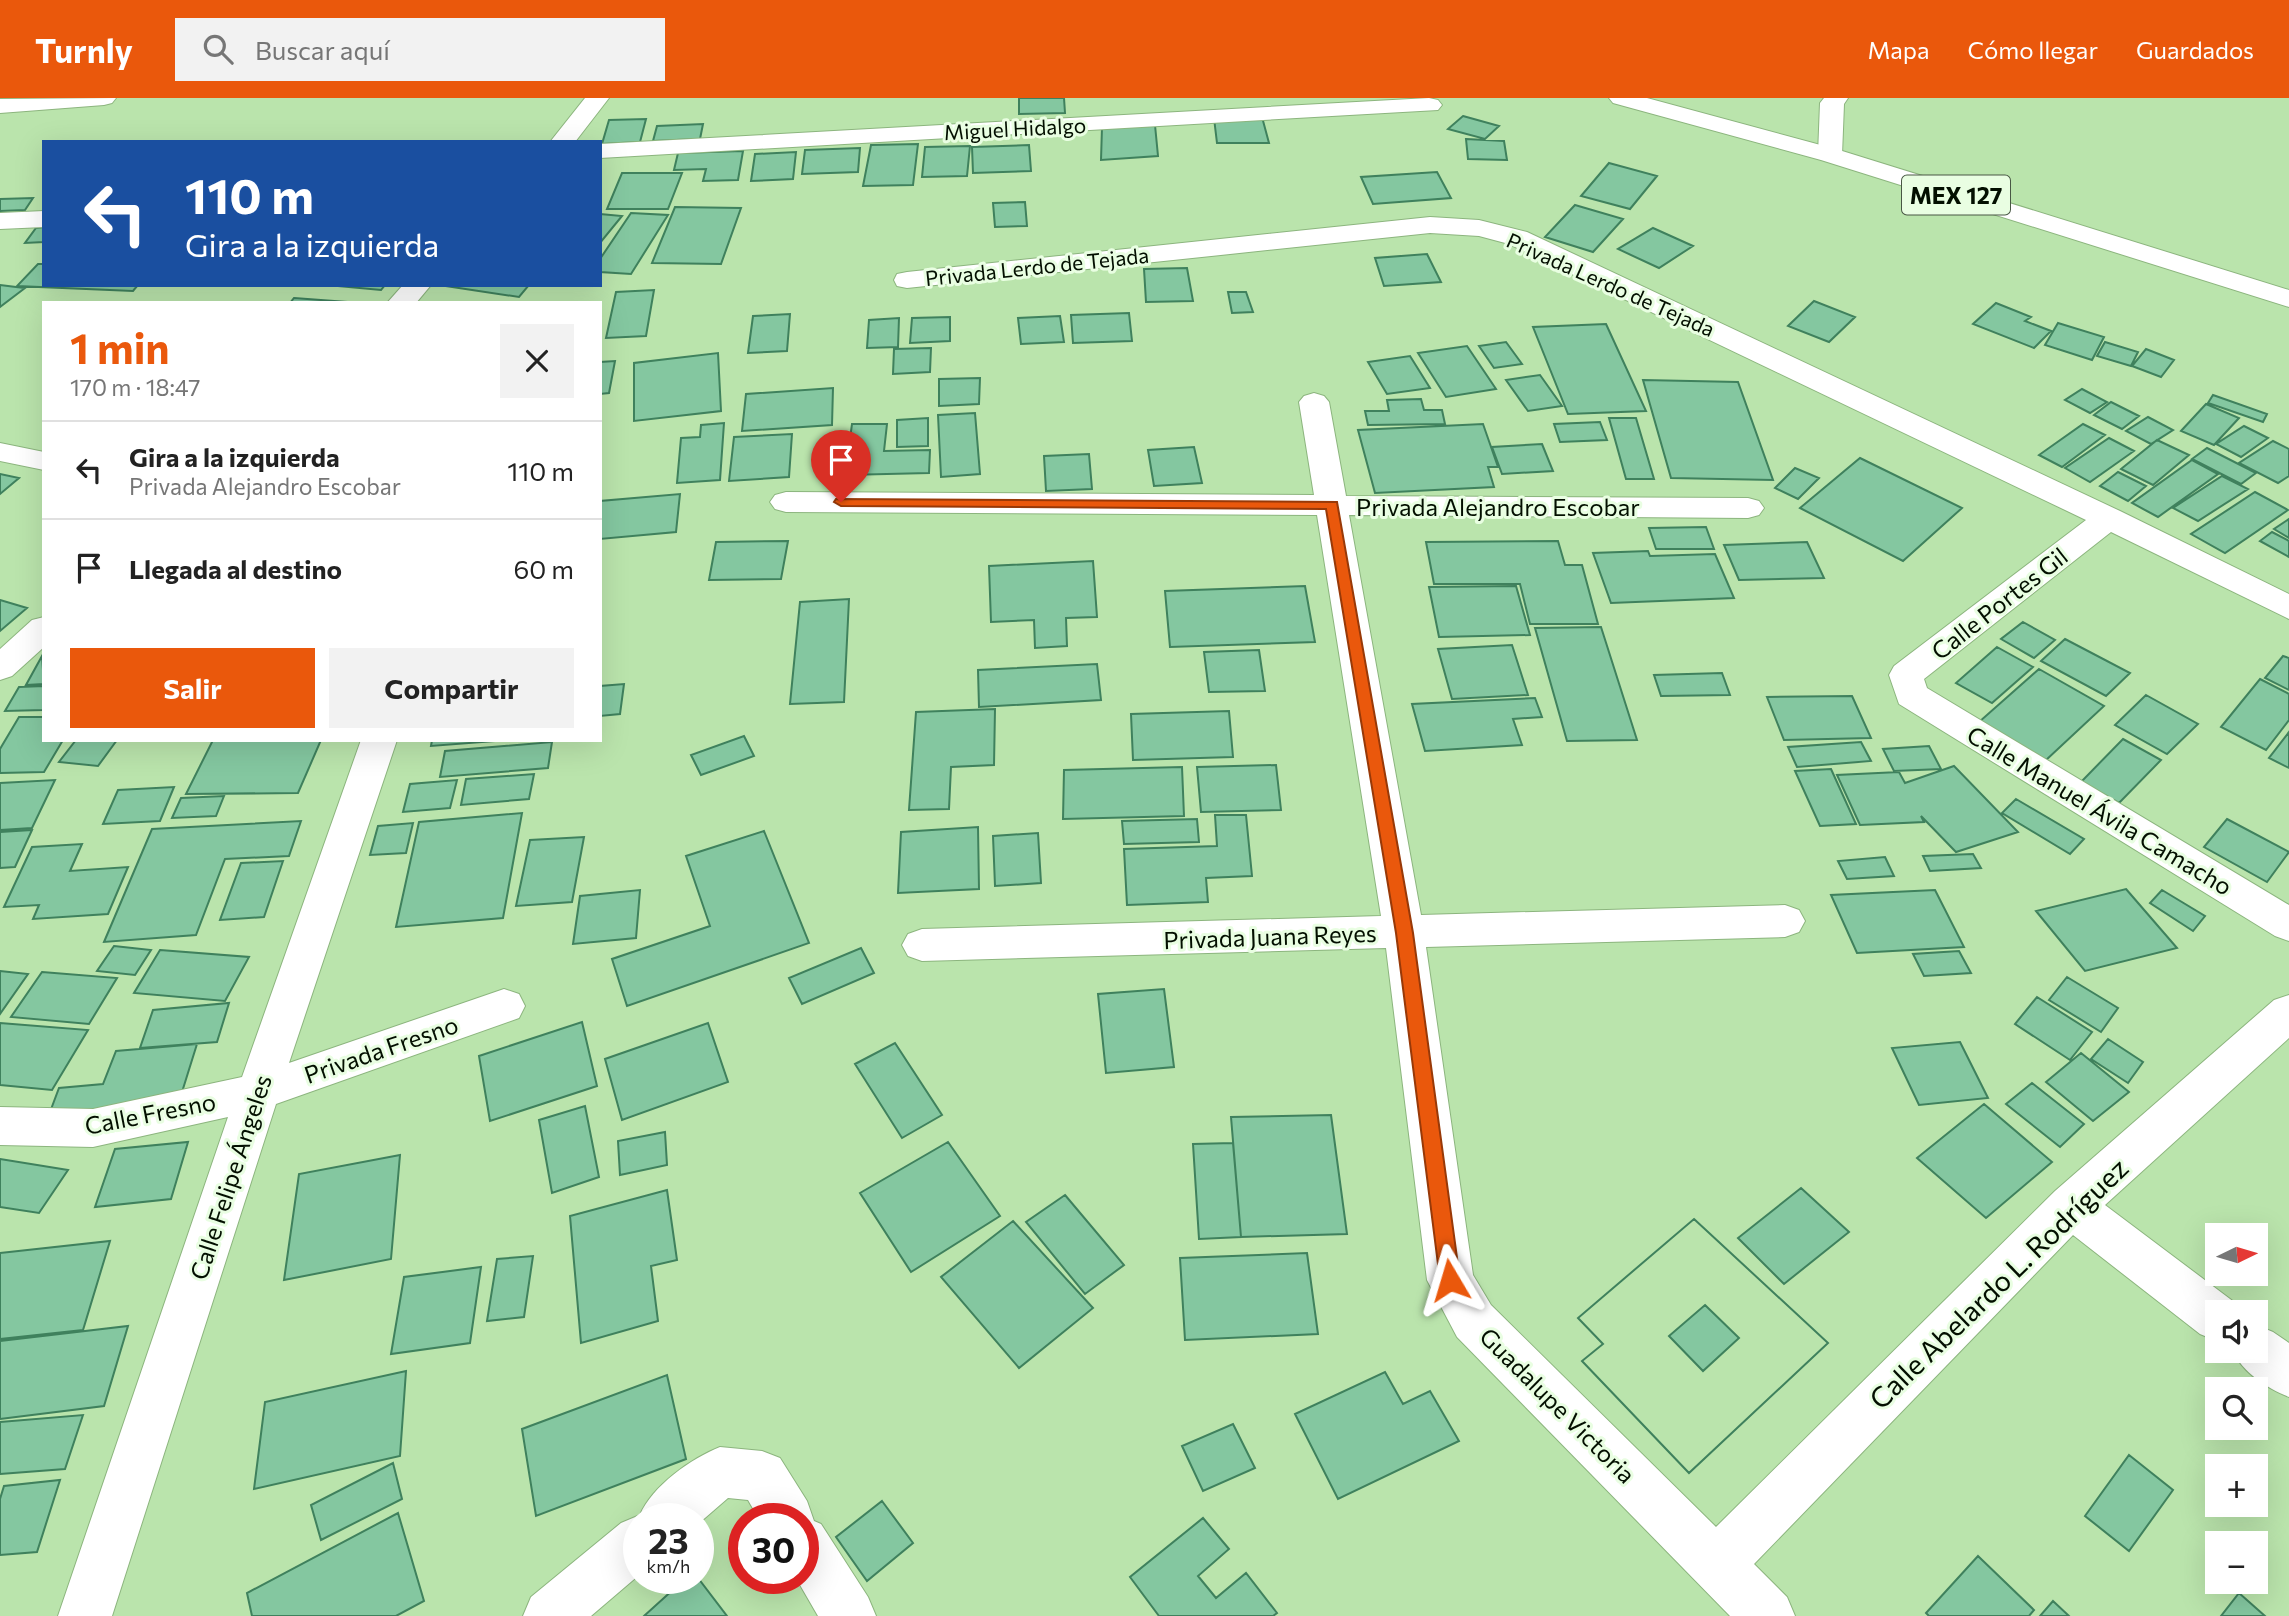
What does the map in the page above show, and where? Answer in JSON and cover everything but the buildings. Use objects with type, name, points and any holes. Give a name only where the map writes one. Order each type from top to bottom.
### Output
[{"type":"street","points":[[0,106],[104,98]]},
{"type":"street","points":[[564,140],[597,98]]},
{"type":"street","name":"MEX 127","points":[[1620,98],[1830,155],[2289,299]]},
{"type":"street","points":[[1830,155],[1832,103],[1836,98]]},
{"type":"street","name":"Miguel Hidalgo","points":[[602,151],[1430,105]]},
{"type":"street","points":[[0,221],[42,219]]},
{"type":"street","name":"Privada Lerdo de Tejada","points":[[907,280],[1430,225],[1479,228],[1518,238],[2109,517],[2289,608]]},
{"type":"street","points":[[403,301],[416,287]]},
{"type":"street","name":"Guadalupe Victoria","points":[[1314,402],[1404,933],[1450,1280],[1474,1321],[1768,1616]]},
{"type":"street","points":[[0,452],[42,461]]},
{"type":"street","name":"Privada Alejandro Escobar","points":[[786,502],[1748,508]]},
{"type":"street","name":"Calle Portes Gil","points":[[1911,695],[1906,676],[2109,517]]},
{"type":"street","points":[[0,668],[42,630]]},
{"type":"street","name":"Calle Manuel Ávila Camacho","points":[[1911,695],[2289,925]]},
{"type":"street","name":"Calle Felipe Ángeles","points":[[85,1616],[258,1092],[378,742]]},
{"type":"street","name":"Privada Juana Reyes","points":[[922,945],[1785,921]]},
{"type":"street","name":"Privada Fresno","points":[[258,1092],[504,1006]]},
{"type":"street","name":"Calle Abelardo L. Rodríguez","points":[[1716,1565],[2071,1206],[2289,1012]]},
{"type":"street","name":"Calle Fresno","points":[[0,1126],[93,1128],[258,1092]]},
{"type":"street","points":[[2071,1206],[2205,1309]]},
{"type":"street","points":[[2268,1357],[2289,1373]]},
{"type":"street","points":[[683,1503],[720,1472],[762,1476],[779,1503]]},
{"type":"street","points":[[550,1616],[623,1554]]},
{"type":"street","points":[[819,1568],[849,1616]]},
{"type":"route","points":[[841,502],[1332,505],[1404,933],[1450,1280]]}]
